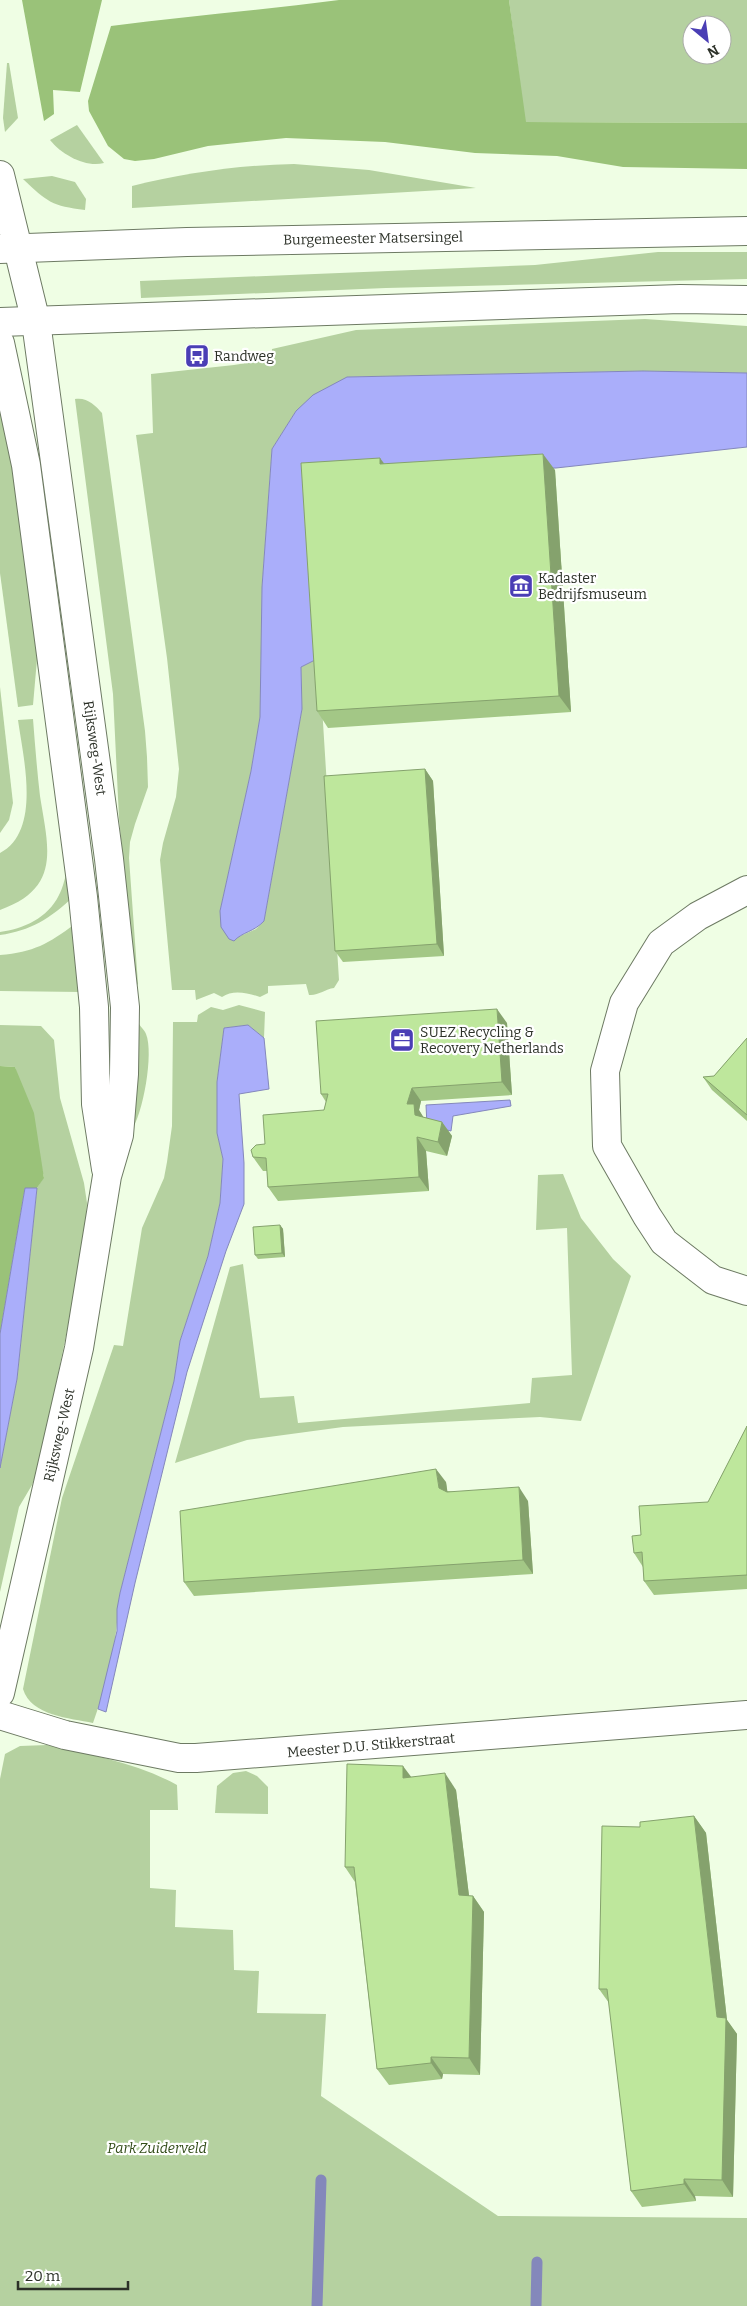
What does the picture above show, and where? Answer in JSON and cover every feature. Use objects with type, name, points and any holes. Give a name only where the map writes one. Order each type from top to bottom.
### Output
[{"type":"street","points":[[0,176],[9,249]]},
{"type":"street","name":"Burgemeester Matsersingel","points":[[9,249],[217,242],[747,231]]},
{"type":"street","name":"Rijksweg-West","points":[[0,1693],[79,1348],[107,1176],[119,1134],[124,1074],[125,1007],[98,770],[36,322],[9,249]]},
{"type":"street","points":[[0,322],[680,299],[747,300]]},
{"type":"street","name":"Rijksweg-West","points":[[0,343],[26,465],[83,897],[94,1007],[96,1104],[107,1176]]},
{"type":"street","points":[[747,890],[698,916],[662,943],[624,1003],[604,1071],[607,1146],[647,1216],[664,1242],[713,1280],[747,1291]]},
{"type":"street","name":"Meester D.U. Stikkerstraat","points":[[0,1715],[65,1735],[179,1758],[747,1716]]},
{"type":"green space","points":[[22,0],[102,0],[80,92],[53,90],[54,114],[44,121]]},
{"type":"green space","points":[[339,0],[509,0],[526,122],[747,123],[747,169],[623,167],[557,156],[475,153],[385,142],[286,138],[208,146],[154,159],[135,161],[124,159],[108,146],[89,111],[88,101],[111,26]]},
{"type":"green space","points":[[509,0],[747,0],[747,123],[525,122]]},
{"type":"green space","points":[[7,63],[9,63],[18,118],[5,132],[3,118]]},
{"type":"green space","points":[[77,125],[104,163],[90,164],[82,162],[61,151],[50,140]]},
{"type":"green space","points":[[294,164],[369,170],[476,188],[132,208],[132,186],[212,170]]},
{"type":"green space","points":[[52,176],[75,182],[86,199],[85,210],[65,207],[51,202],[23,179]]},
{"type":"green space","points":[[658,252],[747,252],[747,279],[386,288],[141,298],[140,281],[535,265]]},
{"type":"green space","points":[[645,319],[747,326],[747,373],[643,371],[347,377],[296,411],[272,449],[262,587],[260,717],[251,771],[220,911],[238,937],[256,929],[264,921],[302,709],[301,667],[319,658],[339,980],[334,988],[312,995],[309,995],[306,984],[268,986],[268,993],[260,997],[236,992],[222,997],[214,993],[196,1000],[195,990],[172,990],[160,860],[176,797],[179,769],[167,658],[136,435],[153,433],[151,374],[271,359],[272,349],[356,330]]},
{"type":"green space","points":[[75,399],[87,400],[102,413],[145,731],[148,787],[130,842],[129,858],[138,984],[135,987],[119,818],[113,694]]},
{"type":"green space","points":[[5,409],[38,648],[33,705],[18,707],[0,573],[0,410]]},
{"type":"green space","points":[[0,687],[13,803],[9,820],[0,833]]},
{"type":"green space","points":[[33,719],[40,796],[46,832],[46,864],[42,878],[34,890],[20,901],[0,910],[0,853],[13,842],[21,828],[27,792],[18,720]]},
{"type":"green space","points":[[67,872],[73,897],[40,922],[21,930],[0,935],[0,932],[26,925],[42,916],[54,903]]},
{"type":"green space","points":[[75,924],[81,992],[0,991],[0,955],[22,952],[40,946]]},
{"type":"green space","points":[[239,1005],[265,1012],[264,1038],[248,1025],[224,1028],[217,1082],[217,1133],[223,1159],[220,1203],[208,1256],[180,1341],[174,1381],[120,1593],[117,1627],[107,1678],[93,1723],[63,1717],[34,1705],[27,1698],[23,1689],[62,1498],[114,1345],[123,1346],[142,1228],[164,1178],[172,1126],[173,1022],[197,1022],[198,1015],[211,1007],[223,1010]]},
{"type":"green space","points":[[139,1024],[145,1033],[148,1043],[148,1069],[140,1112],[131,1131],[133,1025]]},
{"type":"green space","points":[[0,1025],[41,1026],[54,1040],[60,1098],[84,1183],[87,1203],[86,1222],[69,1321],[39,1466],[32,1485],[19,1507],[0,1592],[0,1468],[17,1379],[37,1188],[44,1177],[15,1067],[0,1066]]},
{"type":"green space","points":[[0,1066],[15,1067],[34,1113],[44,1178],[37,1188],[25,1188],[0,1334]]},
{"type":"green space","points":[[563,1174],[581,1218],[613,1259],[631,1276],[581,1421],[540,1417],[343,1427],[247,1440],[175,1463],[230,1267],[243,1264],[260,1398],[294,1396],[298,1423],[530,1403],[532,1378],[572,1375],[567,1228],[536,1230],[538,1175]]},
{"type":"green space","name":"Park Zuiderveld","points":[[47,1745],[130,1765],[177,1785],[178,1810],[150,1810],[150,1888],[176,1890],[175,1927],[233,1930],[234,1970],[259,1971],[257,2013],[326,2014],[321,2096],[498,2216],[747,2218],[747,2306],[0,2306],[0,1779],[5,1754],[20,1746]]},
{"type":"green space","points":[[246,1771],[257,1776],[268,1787],[268,1814],[215,1813],[217,1786],[233,1773]]},
{"type":"water","points":[[643,371],[747,373],[747,447],[556,468],[307,476],[319,658],[301,667],[302,709],[264,921],[234,941],[229,939],[221,927],[220,911],[251,771],[260,717],[262,587],[272,449],[296,411],[313,395],[347,377]]},
{"type":"water","points":[[248,1025],[264,1038],[269,1089],[239,1094],[244,1163],[244,1204],[226,1251],[187,1372],[135,1583],[106,1712],[98,1709],[117,1631],[117,1609],[120,1593],[174,1381],[180,1341],[208,1256],[220,1203],[223,1159],[217,1133],[217,1082],[224,1028]]},
{"type":"water","points":[[510,1100],[511,1106],[453,1116],[451,1131],[427,1125],[426,1105]]},
{"type":"water","points":[[25,1188],[37,1188],[17,1379],[0,1468],[0,1334]]},
{"type":"building","points":[[543,454],[559,696],[317,711],[301,463],[380,458],[380,464]]},
{"type":"building","points":[[425,769],[437,944],[335,951],[324,776]]},
{"type":"building","points":[[497,1009],[502,1082],[412,1088],[407,1104],[414,1104],[415,1115],[442,1122],[438,1142],[417,1137],[419,1177],[268,1187],[266,1158],[253,1157],[251,1150],[256,1145],[265,1144],[263,1115],[324,1110],[328,1094],[321,1094],[316,1021]]},
{"type":"building","points":[[747,1038],[747,1115],[703,1077],[714,1076]]},
{"type":"building","points":[[280,1225],[282,1253],[255,1255],[253,1227]]},
{"type":"building","points":[[747,1426],[747,1575],[644,1581],[642,1552],[634,1553],[632,1536],[641,1535],[639,1506],[708,1502]]},
{"type":"building","points":[[436,1469],[439,1488],[447,1492],[519,1487],[523,1560],[184,1582],[180,1511]]},
{"type":"building","points":[[347,1764],[403,1766],[403,1778],[445,1773],[459,1895],[473,1896],[469,2058],[431,2057],[431,2063],[377,2069],[354,1867],[345,1867]]},
{"type":"building","points":[[694,1816],[717,2017],[726,2018],[722,2180],[684,2179],[684,2184],[631,2191],[607,1989],[599,1989],[602,1826],[640,1827],[640,1822]]},
{"type":"waterway","points":[[317,2306],[321,2180]]},
{"type":"waterway","points":[[536,2306],[537,2262]]},
{"type":"place","name":"Randweg","points":[[197,356]]},
{"type":"place","name":"Kadaster Bedrijfsmuseum","points":[[521,586]]},
{"type":"place","name":"SUEZ Recycling & Recovery Netherlands","points":[[402,1040]]}]
